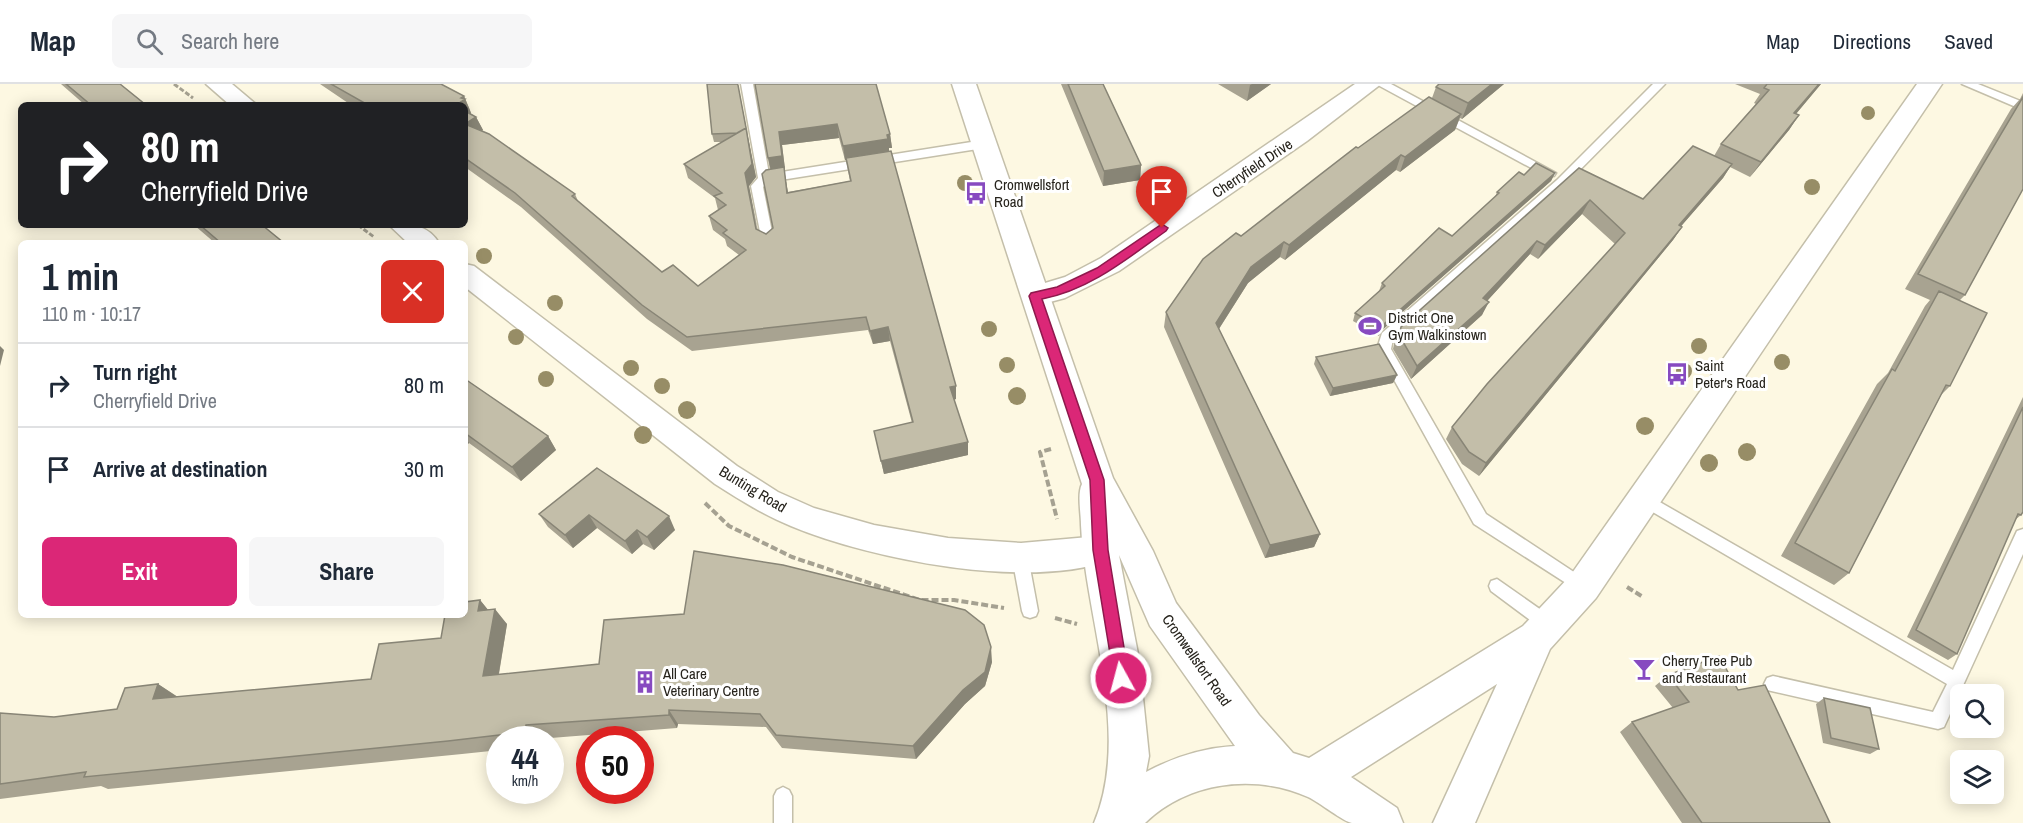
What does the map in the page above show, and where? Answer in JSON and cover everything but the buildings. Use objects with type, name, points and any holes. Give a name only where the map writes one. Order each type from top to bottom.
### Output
[{"type":"main road","name":"Cromwellsfort Road","points":[[964,84],[1097,480],[1140,562],[1163,614],[1245,728],[1297,772]]},
{"type":"main road","points":[[1297,772],[1542,631],[1583,587],[1930,84]]},
{"type":"main road","name":"Cromwellsfort Road","points":[[1097,480],[1100,550],[1120,658],[1129,756],[1116,822]]},
{"type":"main road","points":[[1455,823],[1542,631]]},
{"type":"main road","points":[[1116,822],[1150,790],[1190,771],[1233,763],[1297,772],[1359,802],[1382,823]]},
{"type":"street","points":[[218,84],[241,102]]},
{"type":"street","name":"Cherryfield Drive","points":[[1035,296],[1060,291],[1101,271],[1301,135],[1370,84]]},
{"type":"street","points":[[406,228],[422,240]]},
{"type":"street","name":"Bunting Road","points":[[468,275],[726,475],[773,504],[842,531],[914,546],[968,554],[1056,556],[1100,550]]},
{"type":"lane","points":[[747,84],[764,179]]},
{"type":"lane","points":[[1382,84],[1563,180]]},
{"type":"lane","points":[[1583,587],[1480,519],[1383,349],[1387,337],[1563,180],[1659,84]]},
{"type":"lane","points":[[1968,84],[2023,106]]},
{"type":"lane","points":[[768,242],[757,186],[764,179],[984,144]]},
{"type":"lane","points":[[1644,499],[1957,681]]},
{"type":"lane","points":[[1773,684],[1938,721],[2023,536]]},
{"type":"lane","points":[[1020,556],[1030,611]]},
{"type":"lane","points":[[1497,586],[1542,631]]},
{"type":"lane","points":[[783,796],[783,823]]},
{"type":"path","points":[[174,84],[198,102]]},
{"type":"path","points":[[362,228],[377,240]]},
{"type":"path","points":[[1056,448],[1040,452],[1056,519]]},
{"type":"path","points":[[1627,586],[1643,597]]},
{"type":"place","name":"Cromwellsfort Road","points":[[976,193]]},
{"type":"place","name":"District One Gym Walkinstown","points":[[1370,326]]},
{"type":"place","name":"Saint Peter's Road","points":[[1677,374]]},
{"type":"place","name":"Cherry Tree Pub and Restaurant","points":[[1644,669]]},
{"type":"place","name":"All Care Veterinary Centre","points":[[645,682]]},
{"type":"route","points":[[1121,678],[1120,658],[1100,550],[1097,480],[1035,296],[1060,291],[1101,271],[1162,228]]}]
